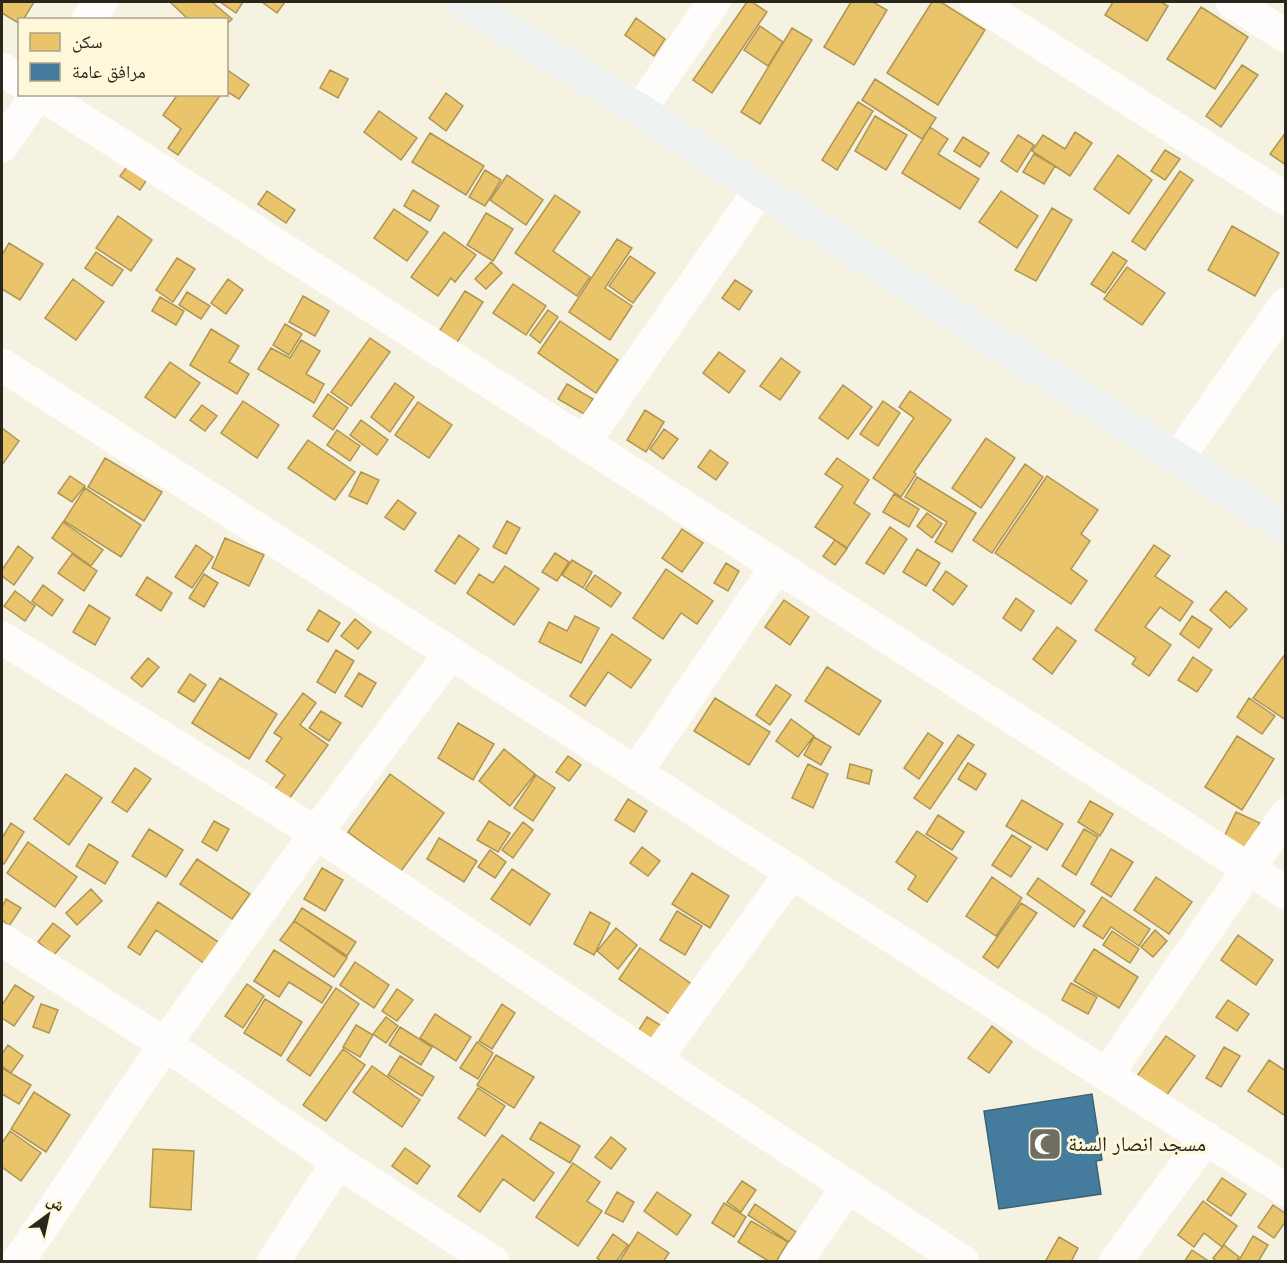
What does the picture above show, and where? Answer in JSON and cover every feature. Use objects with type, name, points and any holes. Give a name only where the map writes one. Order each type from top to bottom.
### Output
[{"type":"street","points":[[89,18],[101,2]]},
{"type":"street","points":[[462,2],[640,110],[760,190],[1286,528]]},
{"type":"street","points":[[640,110],[714,2]]},
{"type":"street","points":[[976,2],[1286,199]]},
{"type":"street","points":[[1232,2],[1286,36]]},
{"type":"street","points":[[2,69],[18,80]]},
{"type":"street","points":[[2,146],[38,96]]},
{"type":"street","points":[[42,96],[1286,893]]},
{"type":"street","points":[[584,442],[760,190]]},
{"type":"street","points":[[1178,458],[1286,304]]},
{"type":"street","points":[[2,365],[1286,1190]]},
{"type":"street","points":[[636,772],[777,566]]},
{"type":"street","points":[[2,638],[316,833],[655,1060],[963,1262]]},
{"type":"street","points":[[2,1251],[18,1262],[165,1044],[316,833],[451,653]]},
{"type":"street","points":[[1107,1074],[1286,815]]},
{"type":"street","points":[[655,1060],[792,872]]},
{"type":"street","points":[[2,940],[165,1044],[493,1262]]},
{"type":"street","points":[[1115,1262],[1206,1138]]},
{"type":"street","points":[[273,1262],[338,1161]]},
{"type":"street","points":[[796,1262],[848,1186]]},
{"type":"building: سكن","points":[[2,2],[34,2],[24,18],[18,18],[18,23],[2,13]]},
{"type":"building: سكن","points":[[212,2],[232,19],[228,23],[228,18],[187,18],[171,3]]},
{"type":"building: سكن","points":[[220,2],[243,2],[236,13]]},
{"type":"building: سكن","points":[[262,2],[285,2],[277,13]]},
{"type":"building: سكن","points":[[747,2],[752,2],[767,12],[712,93],[693,80]]},
{"type":"building: سكن","points":[[851,2],[873,2],[887,10],[854,65],[824,47]]},
{"type":"building: سكن","points":[[932,2],[941,2],[985,30],[938,105],[887,73]]},
{"type":"building: سكن","points":[[1113,2],[1161,2],[1168,6],[1147,41],[1105,15]]},
{"type":"building: سكن","points":[[1201,7],[1248,37],[1215,89],[1167,59]]},
{"type":"building: سكن","points":[[636,18],[665,39],[654,56],[625,35]]},
{"type":"building: سكن","points":[[760,26],[783,42],[768,66],[744,50]]},
{"type":"building: سكن","points":[[792,28],[812,40],[760,124],[741,112]]},
{"type":"building: سكن","points":[[1242,65],[1258,75],[1221,127],[1206,116]]},
{"type":"building: سكن","points":[[228,70],[249,85],[239,99],[228,92]]},
{"type":"building: سكن","points":[[330,70],[348,79],[338,98],[320,88]]},
{"type":"building: سكن","points":[[875,79],[936,118],[922,139],[862,100]]},
{"type":"building: سكن","points":[[446,93],[463,106],[446,131],[429,118]]},
{"type":"building: سكن","points":[[177,96],[219,97],[178,155],[168,148],[181,129],[163,115]]},
{"type":"building: سكن","points":[[858,102],[873,111],[837,170],[822,160]]},
{"type":"building: سكن","points":[[379,111],[417,138],[401,160],[364,132]]},
{"type":"building: سكن","points":[[875,116],[907,135],[886,170],[855,151]]},
{"type":"building: سكن","points":[[930,127],[948,139],[938,154],[979,179],[960,209],[902,173]]},
{"type":"building: سكن","points":[[1075,132],[1092,143],[1070,176],[1032,151],[1043,135],[1065,149]]},
{"type":"building: سكن","points":[[1286,132],[1286,165],[1270,154]]},
{"type":"building: سكن","points":[[430,133],[484,166],[466,195],[412,162]]},
{"type":"building: سكن","points":[[1018,135],[1034,145],[1017,172],[1001,161]]},
{"type":"building: سكن","points":[[963,137],[989,153],[980,167],[954,151]]},
{"type":"building: سكن","points":[[1165,150],[1180,159],[1165,180],[1151,171]]},
{"type":"building: سكن","points":[[1034,154],[1055,166],[1044,184],[1023,172]]},
{"type":"building: سكن","points":[[1118,155],[1152,180],[1129,214],[1094,189]]},
{"type":"building: سكن","points":[[131,161],[150,175],[140,190],[120,176]]},
{"type":"building: سكن","points":[[485,170],[501,180],[485,206],[469,197]]},
{"type":"building: سكن","points":[[1180,171],[1193,180],[1145,250],[1132,241]]},
{"type":"building: سكن","points":[[507,175],[543,200],[526,225],[490,200]]},
{"type":"building: سكن","points":[[413,190],[439,206],[430,221],[404,206]]},
{"type":"building: سكن","points":[[267,191],[295,210],[286,223],[258,204]]},
{"type":"building: سكن","points":[[1001,191],[1038,216],[1017,248],[979,222]]},
{"type":"building: سكن","points":[[555,195],[580,212],[553,251],[590,277],[577,296],[515,253]]},
{"type":"building: سكن","points":[[1052,208],[1072,220],[1036,281],[1015,270]]},
{"type":"building: سكن","points":[[394,209],[428,232],[407,261],[374,238]]},
{"type":"building: سكن","points":[[486,213],[513,229],[493,261],[467,245]]},
{"type":"building: سكن","points":[[118,216],[152,240],[131,271],[96,248]]},
{"type":"building: سكن","points":[[1232,226],[1279,253],[1255,296],[1208,270]]},
{"type":"building: سكن","points":[[444,232],[476,255],[455,282],[451,278],[438,296],[411,277]]},
{"type":"building: سكن","points":[[617,239],[632,248],[605,288],[632,306],[610,340],[569,312]]},
{"type":"building: سكن","points":[[9,243],[43,264],[20,300],[2,289],[2,255]]},
{"type":"building: سكن","points":[[96,252],[123,270],[112,286],[85,268]]},
{"type":"building: سكن","points":[[1113,252],[1127,261],[1105,293],[1091,284]]},
{"type":"building: سكن","points":[[630,256],[655,273],[633,303],[609,286]]},
{"type":"building: سكن","points":[[177,258],[195,269],[173,302],[156,290]]},
{"type":"building: سكن","points":[[491,262],[502,273],[486,289],[475,279]]},
{"type":"building: سكن","points":[[1127,267],[1165,293],[1142,325],[1104,299]]},
{"type":"building: سكن","points":[[73,279],[104,302],[76,340],[45,318]]},
{"type":"building: سكن","points":[[228,279],[243,290],[226,314],[211,303]]},
{"type":"building: سكن","points":[[735,280],[752,291],[739,310],[722,298]]},
{"type":"building: سكن","points":[[513,284],[546,306],[526,335],[493,313]]},
{"type":"building: سكن","points":[[465,291],[483,302],[454,347],[436,336]]},
{"type":"building: سكن","points":[[187,292],[210,306],[201,319],[179,305]]},
{"type":"building: سكن","points":[[303,296],[329,311],[315,336],[289,322]]},
{"type":"building: سكن","points":[[160,297],[184,311],[176,325],[152,311]]},
{"type":"building: سكن","points":[[548,310],[558,317],[540,343],[530,335]]},
{"type":"building: سكن","points":[[560,321],[618,360],[596,393],[538,353]]},
{"type":"building: سكن","points":[[285,324],[302,334],[289,355],[273,345]]},
{"type":"building: سكن","points":[[211,329],[239,346],[229,362],[249,374],[237,394],[190,365]]},
{"type":"building: سكن","points":[[370,338],[390,352],[351,406],[331,392]]},
{"type":"building: سكن","points":[[301,340],[320,351],[306,374],[324,384],[314,403],[258,369],[271,348],[290,358]]},
{"type":"building: سكن","points":[[719,352],[745,371],[729,393],[703,373]]},
{"type":"building: سكن","points":[[781,358],[800,372],[780,400],[760,386]]},
{"type":"building: سكن","points":[[170,362],[200,383],[175,418],[145,397]]},
{"type":"building: سكن","points":[[395,383],[414,397],[390,432],[371,417]]},
{"type":"building: سكن","points":[[567,384],[593,399],[584,414],[558,399]]},
{"type":"building: سكن","points":[[843,385],[872,407],[848,439],[819,418]]},
{"type":"building: سكن","points":[[910,391],[951,420],[914,472],[916,474],[901,497],[873,478],[914,418],[899,407]]},
{"type":"building: سكن","points":[[328,394],[348,408],[333,430],[313,416]]},
{"type":"building: سكن","points":[[243,401],[279,425],[257,458],[221,433]]},
{"type":"building: سكن","points":[[883,401],[900,413],[878,446],[860,434]]},
{"type":"building: سكن","points":[[418,402],[452,425],[429,458],[395,435]]},
{"type":"building: سكن","points":[[202,405],[217,416],[205,431],[190,420]]},
{"type":"building: سكن","points":[[645,410],[664,422],[646,452],[627,440]]},
{"type":"building: سكن","points":[[361,420],[388,440],[377,455],[350,435]]},
{"type":"building: سكن","points":[[2,428],[19,441],[2,465]]},
{"type":"building: سكن","points":[[664,429],[678,439],[663,459],[650,449]]},
{"type":"building: سكن","points":[[337,430],[360,446],[350,461],[327,445]]},
{"type":"building: سكن","points":[[986,438],[1015,458],[981,508],[952,488]]},
{"type":"building: سكن","points":[[308,440],[355,472],[335,500],[288,468]]},
{"type":"building: سكن","points":[[710,450],[728,463],[716,480],[698,467]]},
{"type":"building: سكن","points":[[105,458],[162,492],[144,521],[88,487]]},
{"type":"building: سكن","points":[[837,458],[869,480],[854,503],[870,514],[847,548],[815,527],[843,486],[825,474]]},
{"type":"building: سكن","points":[[1025,464],[1043,477],[992,553],[973,540]]},
{"type":"building: سكن","points":[[361,472],[379,480],[367,504],[349,496]]},
{"type":"building: سكن","points":[[70,476],[85,486],[72,502],[58,493]]},
{"type":"building: سكن","points":[[1047,476],[1098,510],[1081,534],[1090,541],[1071,569],[1087,581],[1071,604],[995,553]]},
{"type":"building: سكن","points":[[917,477],[976,513],[952,552],[935,542],[947,522],[905,497]]},
{"type":"building: سكن","points":[[85,488],[141,525],[121,557],[64,521]]},
{"type":"building: سكن","points":[[894,494],[919,509],[909,527],[883,512]]},
{"type":"building: سكن","points":[[398,500],[416,513],[404,530],[385,517]]},
{"type":"building: سكن","points":[[927,513],[942,524],[932,538],[917,526]]},
{"type":"building: سكن","points":[[507,521],[520,528],[506,554],[493,547]]},
{"type":"building: سكن","points":[[63,522],[103,550],[91,566],[52,538]]},
{"type":"building: سكن","points":[[890,527],[907,539],[884,574],[866,563]]},
{"type":"building: سكن","points":[[682,529],[703,543],[682,572],[662,558]]},
{"type":"building: سكن","points":[[459,535],[479,549],[455,584],[435,571]]},
{"type":"building: سكن","points":[[225,538],[264,555],[249,586],[212,568]]},
{"type":"building: سكن","points":[[835,540],[847,549],[835,565],[823,556]]},
{"type":"building: سكن","points":[[196,545],[213,557],[192,588],[175,577]]},
{"type":"building: سكن","points":[[1154,545],[1170,556],[1155,576],[1193,602],[1180,621],[1160,607],[1145,627],[1171,645],[1149,676],[1132,664],[1136,658],[1095,630]]},
{"type":"building: سكن","points":[[18,546],[33,558],[14,585],[2,576],[2,570]]},
{"type":"building: سكن","points":[[917,549],[940,563],[926,586],[903,572]]},
{"type":"building: سكن","points":[[555,553],[569,562],[557,581],[542,572]]},
{"type":"building: سكن","points":[[72,554],[97,571],[84,591],[58,573]]},
{"type":"building: سكن","points":[[572,560],[592,572],[583,588],[562,575]]},
{"type":"building: سكن","points":[[726,563],[739,571],[728,591],[714,583]]},
{"type":"building: سكن","points":[[505,566],[539,589],[514,625],[467,593],[479,574],[493,583]]},
{"type":"building: سكن","points":[[666,569],[713,601],[697,624],[681,613],[663,639],[633,618]]},
{"type":"building: سكن","points":[[946,571],[967,586],[953,605],[933,590]]},
{"type":"building: سكن","points":[[204,574],[218,583],[204,607],[189,598]]},
{"type":"building: سكن","points":[[595,575],[621,593],[611,607],[585,589]]},
{"type":"building: سكن","points":[[147,577],[172,593],[161,611],[136,595]]},
{"type":"building: سكن","points":[[43,585],[63,600],[52,616],[32,601]]},
{"type":"building: سكن","points":[[15,591],[35,606],[25,621],[4,606]]},
{"type":"building: سكن","points":[[1226,591],[1247,609],[1230,628],[1210,610]]},
{"type":"building: سكن","points":[[1016,598],[1034,611],[1021,631],[1003,618]]},
{"type":"building: سكن","points":[[784,600],[809,617],[790,645],[765,627]]},
{"type":"building: سكن","points":[[89,605],[110,618],[95,645],[73,632]]},
{"type":"building: سكن","points":[[319,610],[340,623],[328,642],[307,630]]},
{"type":"building: سكن","points":[[575,616],[599,628],[581,663],[539,642],[549,622],[567,631]]},
{"type":"building: سكن","points":[[1192,616],[1212,629],[1199,648],[1180,634]]},
{"type":"building: سكن","points":[[355,619],[371,632],[358,649],[341,636]]},
{"type":"building: سكن","points":[[1057,627],[1076,641],[1052,674],[1033,659]]},
{"type":"building: سكن","points":[[612,634],[651,660],[631,688],[608,672],[585,706],[570,696]]},
{"type":"building: سكن","points":[[336,650],[354,661],[335,693],[317,682]]},
{"type":"building: سكن","points":[[1286,653],[1286,720],[1253,698]]},
{"type":"building: سكن","points":[[1193,657],[1212,670],[1197,692],[1178,680]]},
{"type":"building: سكن","points":[[148,658],[159,667],[142,687],[131,678]]},
{"type":"building: سكن","points":[[827,667],[881,701],[859,735],[805,701]]},
{"type":"building: سكن","points":[[359,673],[376,683],[362,707],[345,696]]},
{"type":"building: سكن","points":[[190,674],[206,685],[194,702],[178,692]]},
{"type":"building: سكن","points":[[220,678],[277,714],[249,759],[192,723]]},
{"type":"building: سكن","points":[[776,685],[791,695],[770,725],[756,715]]},
{"type":"building: سكن","points":[[303,693],[316,703],[300,725],[328,745],[284,806],[270,796],[285,775],[266,761],[282,738],[274,733]]},
{"type":"building: سكن","points":[[715,698],[770,732],[749,765],[694,731]]},
{"type":"building: سكن","points":[[1249,698],[1275,716],[1262,734],[1237,717]]},
{"type":"building: سكن","points":[[321,711],[341,723],[329,741],[309,728]]},
{"type":"building: سكن","points":[[791,719],[814,736],[798,757],[776,741]]},
{"type":"building: سكن","points":[[458,723],[494,744],[473,780],[438,758]]},
{"type":"building: سكن","points":[[928,733],[943,743],[919,779],[904,768]]},
{"type":"building: سكن","points":[[958,735],[974,745],[930,809],[914,798]]},
{"type":"building: سكن","points":[[1237,736],[1274,759],[1242,810],[1205,787]]},
{"type":"building: سكن","points":[[814,737],[831,747],[821,765],[804,755]]},
{"type":"building: سكن","points":[[504,749],[535,774],[510,806],[479,781]]},
{"type":"building: سكن","points":[[568,756],[581,765],[569,781],[556,772]]},
{"type":"building: سكن","points":[[968,763],[986,774],[976,790],[958,779]]},
{"type":"building: سكن","points":[[808,764],[828,774],[813,808],[792,798]]},
{"type":"building: سكن","points":[[850,764],[872,770],[869,784],[847,778]]},
{"type":"building: سكن","points":[[135,768],[151,779],[127,812],[112,802]]},
{"type":"building: سكن","points":[[66,774],[102,798],[69,845],[34,819]]},
{"type":"building: سكن","points":[[390,774],[444,813],[401,871],[348,832]]},
{"type":"building: سكن","points":[[536,775],[555,788],[533,821],[514,808]]},
{"type":"building: سكن","points":[[628,799],[647,811],[634,832],[615,820]]},
{"type":"building: سكن","points":[[1022,800],[1063,824],[1047,850],[1006,826]]},
{"type":"building: سكن","points":[[1090,801],[1113,814],[1100,836],[1078,822]]},
{"type":"building: سكن","points":[[1236,812],[1260,823],[1247,851],[1223,839]]},
{"type":"building: سكن","points":[[938,815],[964,832],[952,850],[926,834]]},
{"type":"building: سكن","points":[[214,821],[229,829],[217,851],[202,842]]},
{"type":"building: سكن","points":[[489,821],[510,833],[498,852],[477,840]]},
{"type":"building: سكن","points":[[523,822],[533,830],[513,858],[502,850]]},
{"type":"building: سكن","points":[[11,823],[24,832],[4,864],[2,862],[2,838]]},
{"type":"building: سكن","points":[[149,829],[183,850],[166,877],[132,856]]},
{"type":"building: سكن","points":[[1084,829],[1098,837],[1076,875],[1062,866]]},
{"type":"building: سكن","points":[[917,831],[957,858],[927,902],[908,889],[916,876],[896,862]]},
{"type":"building: سكن","points":[[1012,835],[1031,847],[1011,877],[992,865]]},
{"type":"building: سكن","points":[[439,838],[477,861],[464,882],[427,859]]},
{"type":"building: سكن","points":[[28,842],[77,877],[55,907],[7,873]]},
{"type":"building: سكن","points":[[89,844],[118,862],[105,884],[76,866]]},
{"type":"building: سكن","points":[[642,847],[660,861],[648,876],[630,863]]},
{"type":"building: سكن","points":[[1111,849],[1133,862],[1111,897],[1091,884]]},
{"type":"building: سكن","points":[[490,850],[506,862],[495,878],[478,867]]},
{"type":"building: سكن","points":[[197,859],[250,894],[232,919],[180,884]]},
{"type":"building: سكن","points":[[322,868],[343,880],[325,911],[304,899]]},
{"type":"building: سكن","points":[[512,869],[550,894],[530,925],[491,899]]},
{"type":"building: سكن","points":[[692,873],[729,896],[710,928],[672,904]]},
{"type":"building: سكن","points":[[992,877],[1022,898],[996,936],[966,916]]},
{"type":"building: سكن","points":[[1156,877],[1192,902],[1169,934],[1134,910]]},
{"type":"building: سكن","points":[[1038,878],[1085,911],[1074,927],[1027,894]]},
{"type":"building: سكن","points":[[91,889],[102,901],[77,925],[66,913]]},
{"type":"building: سكن","points":[[1102,897],[1150,929],[1139,946],[1111,927],[1103,939],[1083,926]]},
{"type":"building: سكن","points":[[6,899],[21,908],[9,926],[2,920],[2,907]]},
{"type":"building: سكن","points":[[158,902],[223,945],[208,966],[156,930],[140,955],[128,947]]},
{"type":"building: سكن","points":[[1021,903],[1037,913],[998,968],[983,957]]},
{"type":"building: سكن","points":[[302,908],[356,942],[347,956],[294,921]]},
{"type":"building: سكن","points":[[677,911],[702,926],[685,955],[660,940]]},
{"type":"building: سكن","points":[[590,912],[610,923],[594,955],[574,944]]},
{"type":"building: سكن","points":[[294,921],[347,958],[334,977],[280,940]]},
{"type":"building: سكن","points":[[53,923],[70,936],[54,955],[38,942]]},
{"type":"building: سكن","points":[[616,928],[637,945],[618,969],[597,951]]},
{"type":"building: سكن","points":[[1155,930],[1167,941],[1153,957],[1141,947]]},
{"type":"building: سكن","points":[[1112,931],[1139,949],[1130,963],[1103,945]]},
{"type":"building: سكن","points":[[1238,935],[1273,960],[1256,985],[1221,960]]},
{"type":"building: سكن","points":[[640,948],[696,987],[675,1018],[619,979]]},
{"type":"building: سكن","points":[[1094,949],[1138,977],[1119,1008],[1074,981]]},
{"type":"building: سكن","points":[[274,950],[332,987],[322,1003],[289,982],[279,997],[254,981]]},
{"type":"building: سكن","points":[[355,962],[389,985],[374,1008],[340,985]]},
{"type":"building: سكن","points":[[1071,983],[1097,997],[1088,1014],[1062,1000]]},
{"type":"building: سكن","points":[[247,984],[264,996],[243,1028],[225,1016]]},
{"type":"building: سكن","points":[[15,985],[34,997],[14,1026],[2,1018],[2,1005]]},
{"type":"building: سكن","points":[[336,988],[359,1004],[310,1076],[287,1060]]},
{"type":"building: سكن","points":[[397,989],[413,1000],[397,1021],[382,1011]]},
{"type":"building: سكن","points":[[265,999],[302,1022],[281,1056],[244,1033]]},
{"type":"building: سكن","points":[[1228,1000],[1249,1014],[1237,1031],[1216,1017]]},
{"type":"building: سكن","points":[[41,1004],[58,1010],[49,1033],[33,1027]]},
{"type":"building: سكن","points":[[502,1004],[515,1013],[492,1049],[479,1041]]},
{"type":"building: سكن","points":[[435,1014],[471,1037],[456,1061],[420,1038]]},
{"type":"building: سكن","points":[[386,1017],[398,1026],[386,1043],[373,1034]]},
{"type":"building: سكن","points":[[647,1017],[665,1028],[655,1044],[637,1033]]},
{"type":"building: سكن","points":[[356,1025],[373,1035],[360,1057],[343,1047]]},
{"type":"building: سكن","points":[[992,1026],[1012,1042],[989,1073],[968,1058]]},
{"type":"building: سكن","points":[[400,1027],[432,1047],[421,1065],[389,1045]]},
{"type":"building: سكن","points":[[1166,1036],[1195,1056],[1166,1096],[1137,1076]]},
{"type":"building: سكن","points":[[477,1042],[493,1053],[478,1079],[460,1068]]},
{"type":"building: سكن","points":[[8,1045],[23,1056],[11,1073],[2,1066],[2,1054]]},
{"type":"building: سكن","points":[[1224,1047],[1240,1056],[1221,1087],[1206,1078]]},
{"type":"building: سكن","points":[[343,1049],[365,1065],[326,1121],[303,1105]]},
{"type":"building: سكن","points":[[496,1055],[534,1077],[514,1108],[477,1085]]},
{"type":"building: سكن","points":[[400,1056],[434,1077],[422,1096],[388,1075]]},
{"type":"building: سكن","points":[[1269,1060],[1286,1071],[1286,1112],[1284,1115],[1248,1091]]},
{"type":"building: سكن","points":[[372,1066],[420,1100],[402,1127],[353,1092]]},
{"type":"building: سكن","points":[[2,1068],[31,1085],[19,1104],[2,1094]]},
{"type":"building: سكن","points":[[478,1088],[505,1106],[485,1136],[458,1118]]},
{"type":"building: سكن","points":[[34,1092],[70,1115],[46,1152],[11,1129]]},
{"type":"building: سكن","points":[[540,1122],[580,1146],[570,1163],[530,1139]]},
{"type":"building: سكن","points":[[10,1131],[41,1153],[21,1181],[2,1167],[2,1143]]},
{"type":"building: سكن","points":[[502,1135],[554,1173],[534,1201],[503,1179],[480,1212],[458,1196]]},
{"type":"building: سكن","points":[[611,1137],[626,1149],[611,1169],[595,1157]]},
{"type":"building: سكن","points":[[405,1148],[430,1166],[417,1184],[392,1166]]},
{"type":"building: سكن","points":[[153,1149],[194,1151],[191,1210],[150,1207]]},
{"type":"building: سكن","points":[[573,1163],[600,1182],[587,1201],[602,1211],[578,1246],[536,1217]]},
{"type":"building: سكن","points":[[1222,1178],[1246,1194],[1231,1216],[1207,1200]]},
{"type":"building: سكن","points":[[742,1181],[756,1190],[741,1212],[727,1202]]},
{"type":"building: سكن","points":[[617,1192],[634,1202],[623,1222],[605,1213]]},
{"type":"building: سكن","points":[[657,1192],[691,1215],[677,1235],[644,1211]]},
{"type":"building: سكن","points":[[1203,1201],[1237,1226],[1222,1247],[1204,1233],[1194,1247],[1178,1235]]},
{"type":"building: سكن","points":[[724,1203],[746,1217],[734,1237],[712,1223]]},
{"type":"building: سكن","points":[[755,1204],[796,1232],[789,1242],[748,1215]]},
{"type":"building: سكن","points":[[1273,1205],[1286,1214],[1286,1221],[1274,1238],[1258,1227]]},
{"type":"building: سكن","points":[[751,1221],[788,1242],[776,1262],[770,1262],[738,1242]]},
{"type":"building: سكن","points":[[638,1232],[669,1253],[663,1262],[619,1262]]},
{"type":"building: سكن","points":[[613,1234],[628,1245],[616,1262],[602,1262],[597,1258]]},
{"type":"building: سكن","points":[[1253,1236],[1268,1245],[1258,1262],[1238,1262]]},
{"type":"building: سكن","points":[[1059,1237],[1078,1248],[1071,1262],[1045,1262]]},
{"type":"building: سكن","points":[[1224,1245],[1239,1257],[1236,1262],[1217,1262],[1213,1258]]},
{"type":"building: سكن","points":[[1192,1250],[1210,1262],[1184,1262]]},
{"type":"building: مرافق عامة","points":[[1092,1094],[1102,1160],[1096,1161],[1101,1194],[999,1209],[984,1111]]},
{"type":"place","name":"مسجد انصار السنة","points":[[1045,1144]]}]
